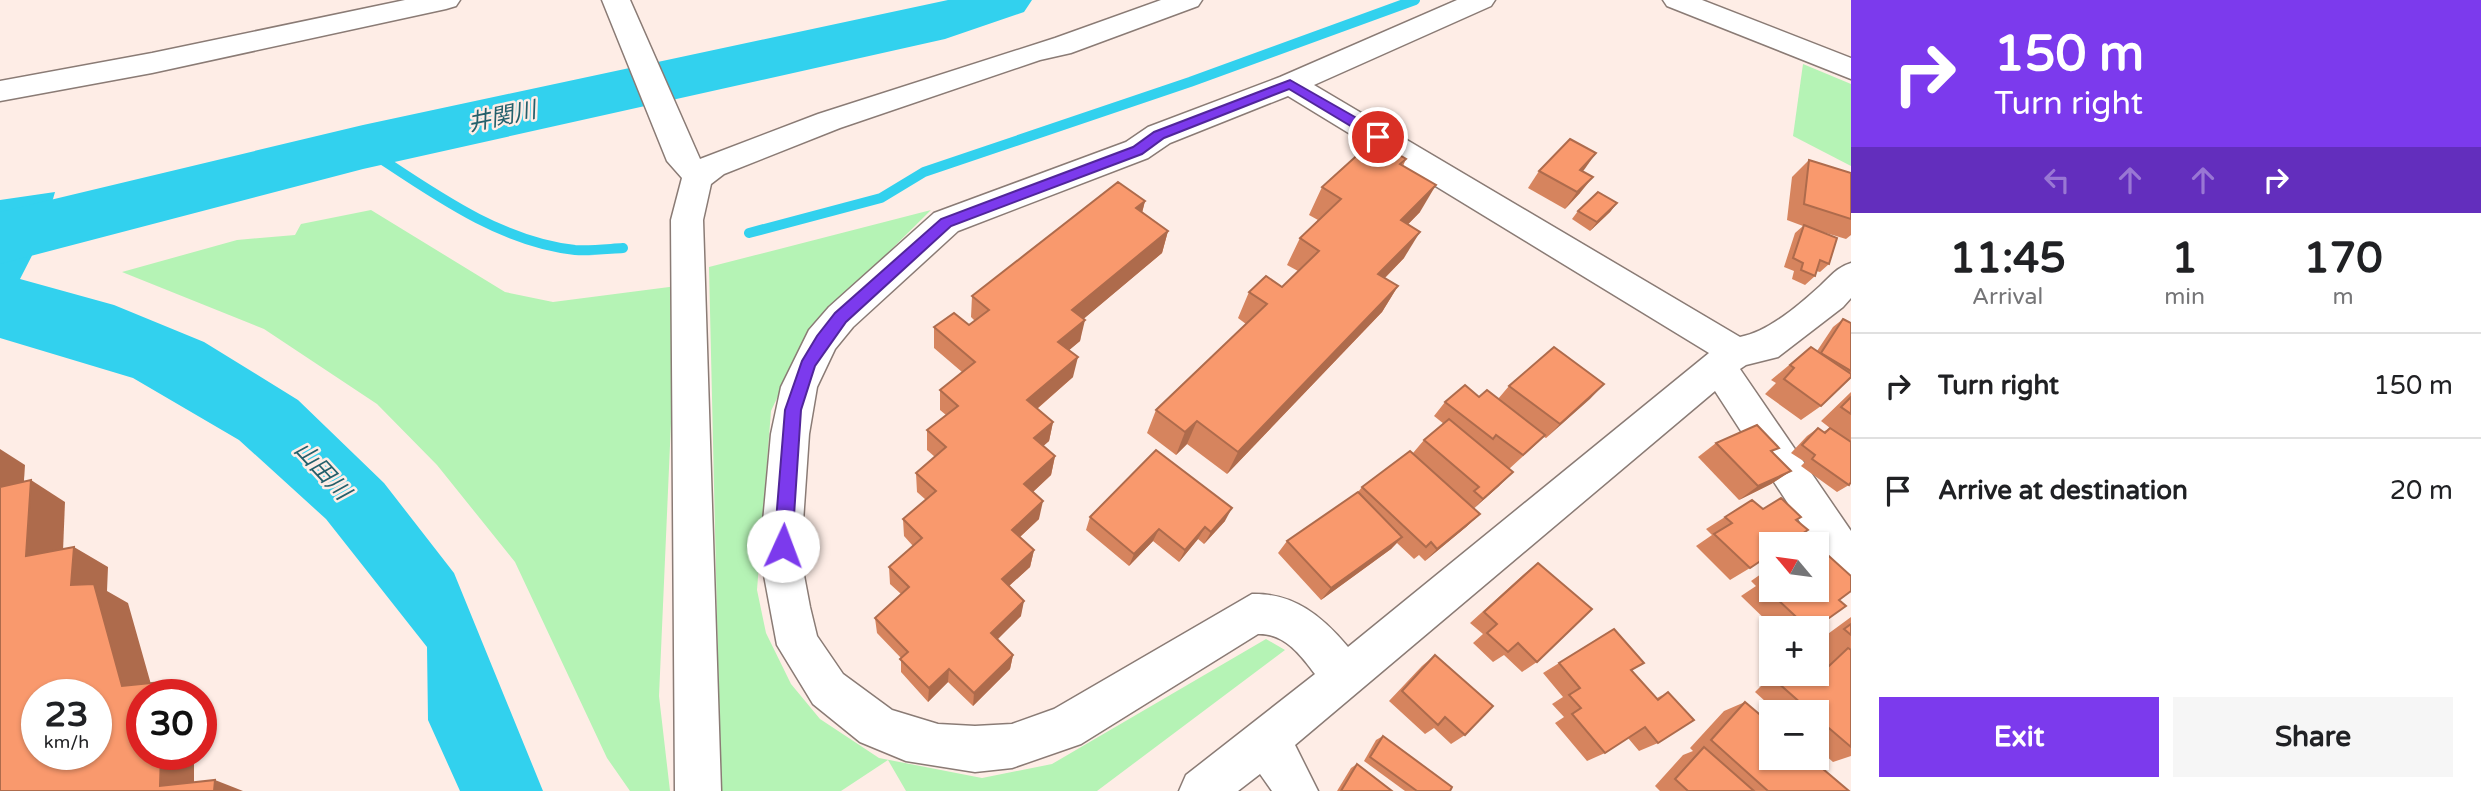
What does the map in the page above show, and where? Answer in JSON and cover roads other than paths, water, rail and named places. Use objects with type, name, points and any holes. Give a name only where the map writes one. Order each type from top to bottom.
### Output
[{"type":"street","points":[[0,92],[152,63],[446,0]]},
{"type":"street","points":[[615,0],[691,169],[687,220],[698,791]]},
{"type":"street","points":[[691,169],[713,166],[769,142],[1034,52],[1061,46],[1188,0]]},
{"type":"street","points":[[1345,677],[1292,620],[1279,614],[1252,614],[1065,728],[1012,746],[975,749],[938,746],[906,739],[876,726],[828,689],[798,645],[783,570],[783,522],[793,410],[808,365],[822,340],[841,317],[946,222],[1138,150],[1159,135],[1290,84],[1481,0]]},
{"type":"street","points":[[1677,0],[1851,69]]},
{"type":"street","points":[[1290,84],[1728,360],[1844,541]]},
{"type":"street","points":[[1202,791],[1345,677],[1728,360],[1765,347],[1844,294]]},
{"type":"street","points":[[1263,742],[1285,769],[1295,791]]},
{"type":"water","name":"山田川","points":[[55,192],[43,234],[20,279],[114,305],[204,342],[298,400],[384,483],[454,573],[543,791],[460,791],[428,720],[427,647],[326,519],[239,440],[133,378],[0,338],[0,200]]},
{"type":"waterway","name":"井関川","points":[[0,238],[363,147],[945,21],[1004,0]]},
{"type":"waterway","points":[[749,233],[881,198],[924,172],[1190,82],[1415,0]]},
{"type":"waterway","points":[[363,147],[463,211],[518,236],[575,250],[623,248]]}]
